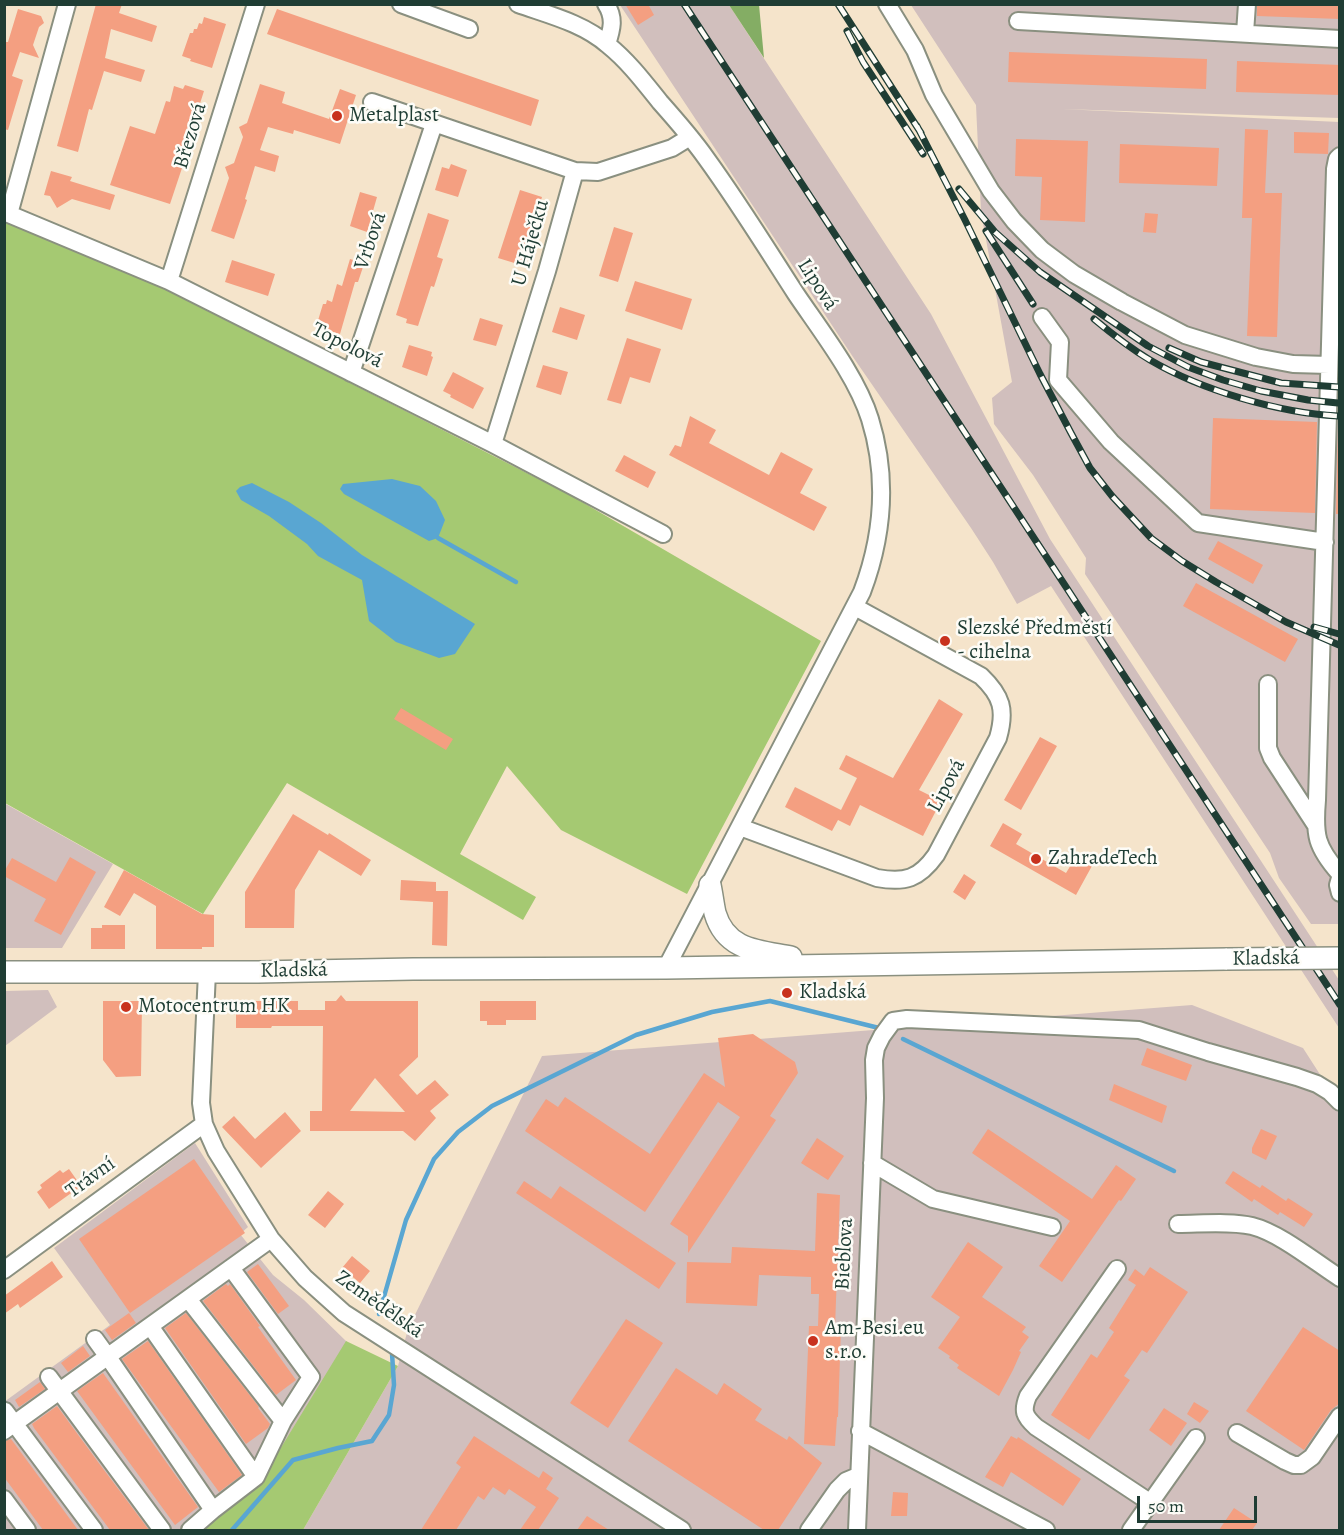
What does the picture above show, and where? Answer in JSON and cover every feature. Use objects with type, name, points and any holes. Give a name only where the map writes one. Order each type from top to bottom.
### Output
[{"type":"main road","points":[[710,885],[720,924],[742,947],[845,965]]},
{"type":"main road","name":"Kladská","points":[[4,972],[666,968],[1340,958]]},
{"type":"street","points":[[7,213],[67,4]]},
{"type":"street","name":"Březová","points":[[169,281],[256,4]]},
{"type":"street","points":[[401,4],[425,8],[469,28]]},
{"type":"street","name":"Lipová","points":[[518,4],[567,21],[601,39],[625,61],[690,137],[720,178],[858,390],[870,419],[880,466],[881,504],[878,537],[865,584],[666,968]]},
{"type":"street","points":[[601,39],[612,30],[613,20],[606,4]]},
{"type":"street","points":[[887,4],[915,50],[934,95],[991,191],[1014,221],[1042,250],[1074,274],[1185,335],[1256,357],[1293,364],[1329,365]]},
{"type":"street","points":[[1245,33],[1247,4]]},
{"type":"street","points":[[1017,21],[1340,39]]},
{"type":"street","points":[[372,102],[575,171],[598,172],[672,148],[690,137]]},
{"type":"street","name":"Vrbová","points":[[351,373],[435,124]]},
{"type":"street","points":[[1340,156],[1335,169],[1315,824],[1322,850],[1340,876],[1338,885],[1340,893]]},
{"type":"street","name":"U Háječku","points":[[493,444],[547,271],[575,171]]},
{"type":"street","name":"Topolová","points":[[7,213],[169,281],[493,444],[663,534]]},
{"type":"street","points":[[1042,316],[1060,342],[1058,380],[1111,442],[1198,523],[1324,542]]},
{"type":"street","name":"Lipová","points":[[740,827],[877,878],[902,880],[911,878],[929,864],[936,855],[998,738],[1002,723],[1001,705],[991,686],[981,676],[855,607]]},
{"type":"street","points":[[1268,684],[1268,748],[1272,758],[1315,824]]},
{"type":"street","name":"Zemědělská","points":[[207,972],[201,1103],[204,1124],[216,1151],[271,1239],[305,1278],[344,1313],[682,1530]]},
{"type":"street","name":"Bieblova","points":[[857,1530],[875,1098],[874,1060],[876,1048],[882,1036],[893,1022],[907,1018],[1139,1030],[1208,1053],[1297,1077],[1317,1084],[1335,1097]]},
{"type":"street","name":"Trávní","points":[[4,1270],[204,1124]]},
{"type":"street","points":[[872,1163],[933,1199],[1052,1227]]},
{"type":"street","points":[[1178,1224],[1239,1224],[1264,1230],[1277,1236],[1340,1278]]},
{"type":"street","points":[[94,1530],[8,1422],[59,1392],[271,1239]]},
{"type":"street","points":[[190,1530],[256,1477],[283,1421],[311,1377],[231,1268]]},
{"type":"street","points":[[1117,1269],[1028,1396],[1025,1413],[1028,1420],[1036,1427],[1151,1503]]},
{"type":"street","points":[[188,1299],[283,1421]]},
{"type":"street","points":[[150,1326],[256,1477]]},
{"type":"street","points":[[94,1339],[213,1510]]},
{"type":"street","points":[[49,1377],[162,1530]]},
{"type":"street","points":[[1238,1433],[1285,1461],[1301,1465],[1312,1457],[1340,1416]]},
{"type":"street","points":[[860,1431],[1046,1530]]},
{"type":"street","points":[[1131,1530],[1196,1438]]},
{"type":"street","points":[[809,1530],[837,1490],[846,1481],[858,1476]]},
{"type":"street","points":[[4,1499],[27,1530]]},
{"type":"shaded area","points":[[620,5],[729,5],[931,314],[1050,539],[1339,980],[1339,1028],[1051,586],[1017,604],[971,528],[853,357]]},
{"type":"shaded area","points":[[911,5],[1339,5],[1339,118],[1062,109],[1339,122],[1339,924],[1311,924],[1279,878],[1270,853],[1085,574],[1086,558],[1033,475],[994,424],[992,398],[1012,382],[981,212],[976,105]]},
{"type":"shaded area","points":[[4,803],[113,864],[62,948],[5,948]]},
{"type":"shaded area","points":[[48,990],[57,1007],[5,1046],[5,991]]},
{"type":"shaded area","points":[[1192,1005],[1303,1048],[1339,1104],[1339,1530],[303,1530],[398,1366],[408,1329],[542,1056]]},
{"type":"shaded area","points":[[195,1143],[248,1227],[240,1234],[273,1275],[304,1300],[347,1342],[260,1484],[199,1530],[5,1530],[4,1402],[110,1325],[54,1248]]},
{"type":"green space","points":[[729,5],[759,5],[764,58]]},
{"type":"green space","points":[[5,221],[178,295],[570,495],[821,641],[687,894],[561,830],[507,766],[460,854],[536,897],[523,920],[287,783],[203,914],[5,803]]},
{"type":"green space","points":[[346,1341],[398,1366],[303,1530],[199,1530],[257,1487]]},
{"type":"water","points":[[392,479],[420,486],[436,501],[445,520],[438,538],[429,541],[344,494],[340,489],[343,484]]},
{"type":"water","points":[[252,483],[289,502],[321,523],[362,555],[475,624],[455,654],[439,658],[396,642],[369,621],[362,580],[318,556],[307,544],[269,516],[241,500],[236,491]]},
{"type":"building","points":[[96,4],[122,4],[119,13],[157,26],[152,42],[111,29],[105,58],[145,70],[141,82],[104,71],[92,110],[89,109],[78,152],[57,146]]},
{"type":"building","points":[[625,4],[648,4],[654,15],[638,25]]},
{"type":"building","points":[[1257,4],[1340,4],[1340,19],[1257,16]]},
{"type":"building","points":[[18,9],[41,16],[44,23],[39,27],[33,45],[39,58],[20,52],[12,76],[23,80],[8,130],[4,129],[4,42],[8,42]]},
{"type":"building","points":[[277,9],[539,100],[531,126],[267,34]]},
{"type":"building","points":[[204,17],[226,24],[212,68],[182,56],[190,33],[197,29],[199,23],[202,24]]},
{"type":"building","points":[[1009,52],[1207,59],[1206,89],[1008,82]]},
{"type":"building","points":[[1237,61],[1340,65],[1340,95],[1236,92]]},
{"type":"building","points":[[260,84],[285,92],[282,103],[329,119],[340,89],[356,95],[340,144],[294,130],[293,134],[268,127],[260,150],[279,156],[275,172],[255,166],[234,239],[211,231],[229,178],[225,167],[234,163],[243,137],[239,127],[247,123]]},
{"type":"building","points":[[185,85],[204,91],[187,144],[192,145],[187,162],[184,162],[170,204],[110,185],[130,126],[155,134],[166,101],[170,102],[174,86],[183,89]]},
{"type":"building","points":[[1245,129],[1268,130],[1265,193],[1282,193],[1277,337],[1247,336],[1252,218],[1242,218]]},
{"type":"building","points":[[1294,132],[1329,133],[1328,154],[1294,153]]},
{"type":"building","points":[[1016,139],[1088,141],[1085,222],[1040,220],[1042,177],[1015,176]]},
{"type":"building","points":[[1120,144],[1219,148],[1217,186],[1119,183]]},
{"type":"building","points":[[451,164],[467,170],[458,197],[435,190],[442,167],[449,169]]},
{"type":"building","points":[[51,171],[72,177],[70,181],[115,195],[110,210],[72,199],[57,208],[50,196],[44,195]]},
{"type":"building","points":[[520,190],[542,197],[521,265],[498,258]]},
{"type":"building","points":[[360,192],[377,197],[367,232],[350,226]]},
{"type":"building","points":[[428,213],[449,220],[437,257],[443,259],[434,287],[431,286],[418,326],[406,323],[407,319],[396,315]]},
{"type":"building","points":[[1145,213],[1158,214],[1156,233],[1143,232]]},
{"type":"building","points":[[614,227],[633,233],[618,282],[599,276]]},
{"type":"building","points":[[350,259],[360,262],[359,266],[363,267],[358,282],[355,282],[340,334],[316,327],[323,304],[326,304],[327,300],[332,302],[337,284],[342,286]]},
{"type":"building","points":[[232,260],[275,274],[268,296],[225,282]]},
{"type":"building","points":[[635,281],[692,299],[682,330],[625,311]]},
{"type":"building","points":[[560,307],[585,315],[577,340],[552,332]]},
{"type":"building","points":[[480,318],[503,325],[496,346],[473,340]]},
{"type":"building","points":[[627,338],[661,349],[650,383],[630,377],[621,404],[607,400]]},
{"type":"building","points":[[409,345],[432,352],[433,357],[427,376],[402,367]]},
{"type":"building","points":[[543,365],[568,372],[561,395],[536,387]]},
{"type":"building","points":[[453,372],[484,388],[473,409],[443,391]]},
{"type":"building","points":[[690,416],[716,430],[709,443],[769,475],[781,452],[813,469],[800,493],[827,507],[814,531],[669,455],[675,445],[681,447]]},
{"type":"building","points":[[1213,418],[1317,422],[1315,513],[1210,509]]},
{"type":"building","points":[[1338,423],[1340,423],[1340,514],[1336,514]]},
{"type":"building","points":[[624,455],[656,472],[648,488],[615,471]]},
{"type":"building","points":[[1218,541],[1263,565],[1253,584],[1208,559]]},
{"type":"building","points":[[1196,583],[1298,639],[1285,662],[1183,606]]},
{"type":"building","points":[[939,699],[963,714],[919,790],[941,801],[923,836],[860,805],[850,826],[838,820],[832,831],[785,807],[795,787],[841,810],[857,778],[839,769],[846,755],[893,778]]},
{"type":"building","points":[[401,708],[453,739],[446,750],[394,719]]},
{"type":"building","points":[[1040,737],[1057,746],[1021,810],[1004,800]]},
{"type":"building","points":[[293,814],[328,835],[329,833],[371,860],[361,876],[319,850],[295,890],[294,928],[245,928],[245,892]]},
{"type":"building","points":[[1003,823],[1022,834],[1016,844],[1066,873],[1077,855],[1093,864],[1076,895],[990,846]]},
{"type":"building","points":[[70,857],[96,872],[61,935],[34,921],[46,899],[4,876],[4,872],[12,858],[56,882]]},
{"type":"building","points":[[124,870],[202,914],[214,915],[214,947],[156,949],[156,906],[134,893],[120,916],[104,907]]},
{"type":"building","points":[[964,874],[976,882],[965,900],[953,892]]},
{"type":"building","points":[[401,880],[436,882],[436,891],[448,891],[447,946],[432,945],[433,902],[400,900]]},
{"type":"building","points":[[102,925],[125,925],[125,949],[91,949],[91,928],[102,928]]},
{"type":"building","points":[[341,995],[346,1001],[418,1001],[418,1057],[399,1075],[417,1095],[435,1080],[449,1095],[430,1111],[436,1118],[415,1141],[403,1131],[310,1131],[310,1111],[322,1111],[323,1026],[236,1028],[236,1001],[298,1001],[298,1010],[325,1010],[325,1001],[336,1001]],"holes":[[[375,1078],[405,1112],[350,1111]]]},
{"type":"building","points":[[103,1001],[142,1001],[141,1076],[116,1077],[103,1060]]},
{"type":"building","points":[[480,1001],[536,1001],[536,1020],[506,1020],[506,1025],[487,1025],[487,1021],[480,1021]]},
{"type":"building","points":[[753,1034],[795,1062],[798,1073],[770,1116],[776,1120],[688,1253],[688,1236],[670,1224],[740,1117],[718,1102],[645,1212],[525,1131],[546,1099],[558,1107],[565,1097],[650,1154],[704,1073],[725,1087],[718,1038]]},
{"type":"building","points":[[1147,1048],[1192,1065],[1186,1081],[1141,1065]]},
{"type":"building","points":[[1114,1084],[1167,1106],[1162,1123],[1109,1100]]},
{"type":"building","points":[[285,1112],[301,1131],[261,1168],[222,1127],[234,1116],[255,1139]]},
{"type":"building","points":[[988,1129],[1092,1199],[1116,1165],[1136,1179],[1062,1282],[1039,1266],[1070,1221],[972,1153]]},
{"type":"building","points":[[1261,1129],[1277,1136],[1266,1160],[1252,1153]]},
{"type":"building","points":[[817,1138],[844,1156],[828,1180],[801,1163]]},
{"type":"building","points":[[194,1159],[245,1233],[130,1313],[79,1239]]},
{"type":"building","points":[[69,1169],[81,1186],[49,1209],[37,1192],[42,1188],[40,1185],[60,1170],[63,1173]]},
{"type":"building","points":[[1233,1171],[1260,1188],[1262,1185],[1286,1201],[1288,1198],[1313,1214],[1304,1227],[1280,1212],[1278,1215],[1254,1199],[1252,1202],[1225,1183]]},
{"type":"building","points":[[524,1181],[551,1199],[560,1186],[676,1263],[659,1289],[516,1193]]},
{"type":"building","points":[[328,1191],[344,1204],[325,1228],[308,1215]]},
{"type":"building","points":[[817,1193],[840,1195],[835,1327],[841,1327],[835,1446],[804,1444],[809,1326],[818,1326],[819,1294],[811,1294],[811,1277],[759,1275],[757,1306],[686,1303],[687,1262],[731,1263],[732,1247],[815,1251]]},
{"type":"building","points":[[968,1242],[1003,1267],[982,1297],[1026,1327],[1022,1332],[1029,1337],[1019,1351],[1021,1352],[1013,1370],[999,1396],[957,1368],[959,1365],[938,1348],[960,1317],[931,1297]]},
{"type":"building","points":[[352,1256],[370,1271],[360,1283],[342,1268]]},
{"type":"building","points":[[52,1261],[63,1277],[20,1308],[18,1304],[4,1314],[4,1296]]},
{"type":"building","points":[[258,1264],[289,1306],[278,1314],[247,1272]]},
{"type":"building","points":[[1150,1267],[1188,1292],[1147,1353],[1142,1350],[1124,1376],[1130,1380],[1089,1440],[1051,1415],[1091,1354],[1097,1358],[1114,1332],[1109,1328],[1136,1285],[1128,1280],[1135,1269],[1144,1276]]},
{"type":"building","points":[[226,1284],[228,1286],[230,1284],[296,1380],[276,1395],[203,1301]]},
{"type":"building","points":[[129,1313],[136,1323],[112,1340],[105,1330]]},
{"type":"building","points":[[186,1313],[270,1424],[246,1444],[165,1328]]},
{"type":"building","points":[[626,1319],[663,1343],[608,1428],[570,1403]]},
{"type":"building","points":[[1303,1327],[1340,1351],[1340,1403],[1331,1410],[1304,1450],[1246,1411]]},
{"type":"building","points":[[148,1341],[242,1475],[219,1492],[122,1359]]},
{"type":"building","points":[[83,1346],[90,1356],[68,1372],[61,1363]]},
{"type":"building","points":[[676,1368],[717,1395],[724,1383],[762,1409],[755,1420],[787,1440],[789,1436],[822,1463],[778,1530],[764,1530],[628,1441]]},
{"type":"building","points":[[103,1373],[198,1507],[175,1525],[77,1391]]},
{"type":"building","points":[[40,1382],[45,1389],[19,1407],[15,1400]]},
{"type":"building","points":[[1194,1402],[1209,1411],[1200,1423],[1187,1414]]},
{"type":"building","points":[[57,1406],[149,1530],[110,1530],[34,1428],[32,1424]]},
{"type":"building","points":[[1164,1408],[1187,1423],[1171,1446],[1149,1430]]},
{"type":"building","points":[[474,1436],[539,1478],[543,1471],[553,1478],[546,1489],[559,1498],[538,1530],[520,1530],[536,1507],[509,1489],[505,1495],[493,1487],[484,1500],[478,1496],[456,1530],[421,1530],[461,1467],[456,1463]]},
{"type":"building","points":[[1011,1436],[1017,1439],[1018,1437],[1081,1479],[1063,1506],[1011,1472],[1003,1487],[985,1477]]},
{"type":"building","points":[[11,1439],[78,1530],[43,1530],[4,1477],[4,1441]]},
{"type":"building","points":[[893,1492],[908,1493],[907,1516],[891,1516]]},
{"type":"building","points":[[1234,1508],[1257,1523],[1252,1530],[1219,1530]]},
{"type":"building","points":[[587,1516],[609,1530],[577,1530]]},
{"type":"waterway","points":[[438,538],[516,582]]},
{"type":"waterway","points":[[379,1314],[406,1220],[434,1159],[458,1132],[492,1106],[636,1035],[712,1012],[770,1001],[879,1028]]},
{"type":"waterway","points":[[903,1039],[1174,1171]]},
{"type":"waterway","points":[[232,1530],[293,1460],[372,1441],[389,1415],[394,1385],[392,1353]]},
{"type":"railway","points":[[684,4],[1340,1005]]},
{"type":"railway","points":[[838,4],[921,133]]},
{"type":"railway","points":[[847,31],[863,62],[923,154]]},
{"type":"railway","points":[[917,126],[1071,433],[1090,468],[1112,496],[1151,538],[1182,561],[1286,622],[1339,645]]},
{"type":"railway","points":[[959,189],[995,232],[1040,272],[1148,346],[1188,367],[1223,380],[1261,391],[1338,403]]},
{"type":"railway","points":[[986,231],[1033,304]]},
{"type":"railway","points":[[1094,319],[1143,355],[1193,381],[1266,405],[1338,416]]},
{"type":"railway","points":[[1169,348],[1201,362],[1281,383],[1339,387]]},
{"type":"railway","points":[[1314,627],[1339,634]]},
{"type":"place","name":"Metalplast","points":[[337,116]]},
{"type":"place","name":"Slezské Předměstí - cihelna","points":[[945,641]]},
{"type":"place","name":"ZahradeTech","points":[[1036,859]]},
{"type":"place","name":"Kladská","points":[[787,993]]},
{"type":"place","name":"Motocentrum HK","points":[[126,1007]]},
{"type":"place","name":"Am-Besi.eu s.r.o.","points":[[813,1341]]}]
